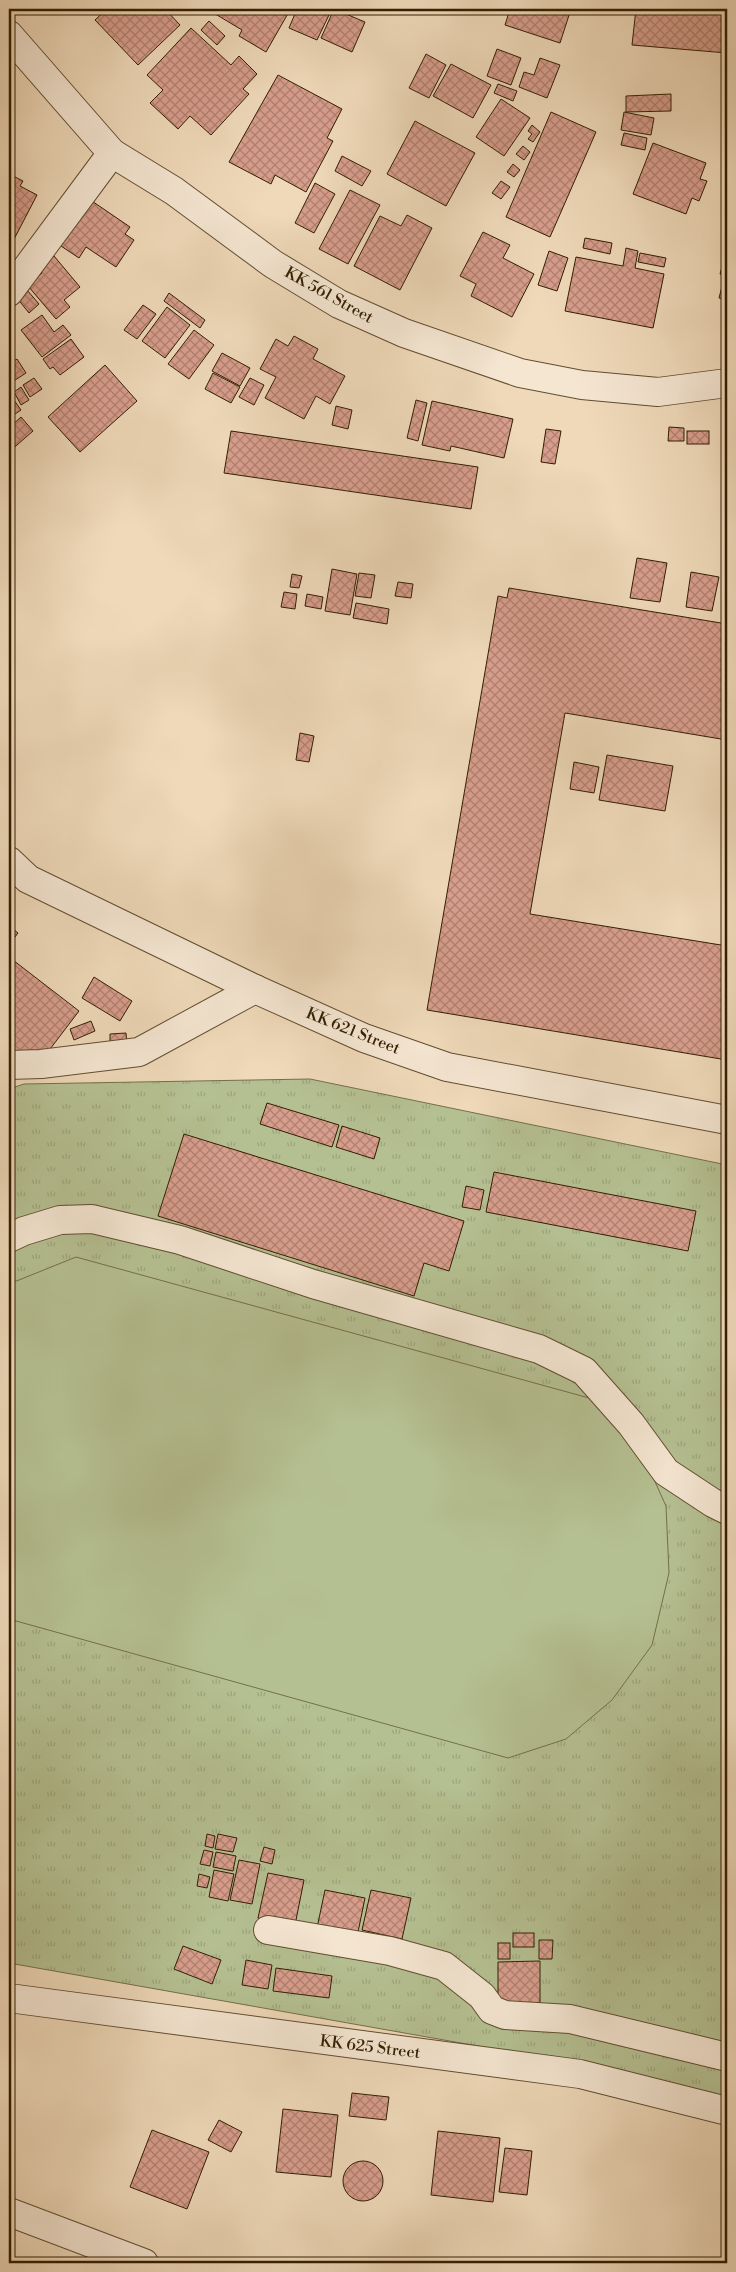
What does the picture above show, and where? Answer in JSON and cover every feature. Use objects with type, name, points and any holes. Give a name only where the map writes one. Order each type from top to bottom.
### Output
[{"type":"street","name":"KK 561 Street","points":[[9,35],[112,154],[174,191],[273,264],[339,304],[404,333],[520,373],[582,385],[658,392],[727,382]]},
{"type":"street","points":[[9,292],[112,154]]},
{"type":"street","name":"KK 621 Street","points":[[9,861],[28,879],[255,989],[364,1038],[447,1067],[727,1120]]},
{"type":"street","points":[[9,1065],[40,1064],[139,1052],[255,989]]},
{"type":"street","points":[[9,1238],[24,1231],[60,1220],[92,1219],[180,1240],[313,1284],[539,1349],[584,1371],[631,1424],[666,1472],[727,1510]]},
{"type":"street","points":[[268,1930],[390,1951],[444,1966],[482,1996],[492,2010],[505,2015],[570,2019],[727,2057]]},
{"type":"street","name":"KK 625 Street","points":[[9,1998],[580,2074],[727,2111]]},
{"type":"street","points":[[9,2212],[144,2263]]},
{"type":"green space","points":[[310,1079],[727,1165],[727,2101],[557,2060],[9,1963],[9,1089],[24,1084]]},
{"type":"green space","points":[[76,1257],[600,1401],[641,1451],[666,1506],[669,1573],[652,1645],[612,1700],[566,1739],[508,1758],[9,1619],[9,1284]]},
{"type":"building","points":[[107,9],[165,9],[180,25],[138,65],[95,20]]},
{"type":"building","points":[[214,9],[290,10],[266,52],[239,36],[242,30],[212,12]]},
{"type":"building","points":[[297,9],[315,9],[329,15],[317,40],[289,28]]},
{"type":"building","points":[[334,9],[365,22],[352,52],[321,38]]},
{"type":"building","points":[[510,9],[571,9],[560,43],[505,25]]},
{"type":"building","points":[[636,9],[727,9],[727,53],[632,45]]},
{"type":"building","points":[[209,21],[225,36],[217,45],[201,30]]},
{"type":"building","points":[[191,28],[231,65],[239,56],[257,74],[243,89],[249,94],[211,135],[190,116],[178,129],[150,103],[163,90],[147,75]]},
{"type":"building","points":[[497,49],[521,58],[511,85],[487,76]]},
{"type":"building","points":[[426,54],[446,65],[429,98],[409,88]]},
{"type":"building","points":[[540,58],[560,65],[547,98],[519,87],[524,72],[534,75]]},
{"type":"building","points":[[451,64],[491,85],[473,118],[433,96]]},
{"type":"building","points":[[278,75],[342,109],[327,138],[333,141],[306,192],[275,175],[271,184],[229,162]]},
{"type":"building","points":[[498,84],[517,91],[513,101],[494,93]]},
{"type":"building","points":[[671,94],[671,111],[626,112],[626,96]]},
{"type":"building","points":[[501,99],[530,118],[504,156],[476,137]]},
{"type":"building","points":[[551,112],[596,132],[550,237],[506,217]]},
{"type":"building","points":[[624,112],[654,118],[651,135],[621,130]]},
{"type":"building","points":[[415,121],[475,153],[446,206],[387,174]]},
{"type":"building","points":[[532,125],[540,132],[533,142],[528,139],[532,134],[528,131]]},
{"type":"building","points":[[624,133],[647,138],[645,150],[621,145]]},
{"type":"building","points":[[653,143],[706,163],[700,179],[707,181],[699,201],[692,198],[686,214],[633,194]]},
{"type":"building","points":[[523,146],[530,152],[524,160],[516,154]]},
{"type":"building","points":[[342,156],[371,171],[362,186],[335,171]]},
{"type":"building","points":[[513,164],[520,170],[514,177],[507,172]]},
{"type":"building","points":[[9,174],[23,181],[20,186],[37,195],[11,245],[9,244]]},
{"type":"building","points":[[501,181],[510,187],[501,199],[492,193]]},
{"type":"building","points":[[315,183],[335,194],[314,233],[295,223]]},
{"type":"building","points":[[350,190],[380,205],[348,264],[319,249]]},
{"type":"building","points":[[86,197],[130,227],[125,234],[134,240],[116,267],[86,247],[79,258],[55,242]]},
{"type":"building","points":[[407,215],[432,228],[400,290],[354,266],[380,216],[401,226]]},
{"type":"building","points":[[483,232],[510,245],[503,258],[534,274],[512,317],[471,296],[476,284],[460,276]]},
{"type":"building","points":[[585,238],[612,243],[610,254],[583,248]]},
{"type":"building","points":[[626,248],[638,251],[635,268],[664,274],[653,328],[565,311],[576,257],[623,266]]},
{"type":"building","points":[[727,249],[727,300],[719,298],[725,275],[720,274]]},
{"type":"building","points":[[549,251],[568,258],[557,291],[538,285]]},
{"type":"building","points":[[640,253],[666,258],[664,267],[638,262]]},
{"type":"building","points":[[54,256],[80,287],[64,300],[70,307],[56,319],[28,286],[42,273],[39,269]]},
{"type":"building","points":[[27,290],[39,304],[29,313],[17,298]]},
{"type":"building","points":[[169,293],[205,320],[200,328],[164,301]]},
{"type":"building","points":[[143,305],[156,314],[137,339],[124,330]]},
{"type":"building","points":[[167,307],[190,325],[165,358],[142,341]]},
{"type":"building","points":[[42,315],[54,332],[63,325],[71,335],[42,357],[21,330]]},
{"type":"building","points":[[194,330],[214,345],[189,379],[168,364]]},
{"type":"building","points":[[294,336],[318,349],[313,359],[345,376],[330,404],[316,396],[304,419],[265,398],[276,377],[260,369],[276,339],[288,346]]},
{"type":"building","points":[[71,339],[84,357],[60,375],[53,367],[50,369],[43,359]]},
{"type":"building","points":[[222,353],[250,368],[240,386],[212,371]]},
{"type":"building","points":[[17,359],[26,373],[9,384],[9,364]]},
{"type":"building","points":[[105,365],[137,401],[80,452],[48,417]]},
{"type":"building","points":[[213,373],[240,387],[231,403],[205,389]]},
{"type":"building","points":[[34,378],[42,389],[30,397],[23,385]]},
{"type":"building","points":[[250,378],[264,385],[254,405],[239,397]]},
{"type":"building","points":[[21,387],[29,400],[21,405],[14,392]]},
{"type":"building","points":[[14,400],[21,410],[9,418],[9,403]]},
{"type":"building","points":[[416,400],[427,403],[418,441],[407,438]]},
{"type":"building","points":[[432,401],[513,419],[504,458],[451,446],[450,451],[422,445]]},
{"type":"building","points":[[336,406],[352,410],[348,429],[332,425]]},
{"type":"building","points":[[21,417],[33,431],[9,452],[9,428]]},
{"type":"building","points":[[669,427],[684,428],[684,441],[668,441]]},
{"type":"building","points":[[546,429],[561,431],[555,464],[541,462]]},
{"type":"building","points":[[231,431],[478,467],[471,509],[224,473]]},
{"type":"building","points":[[687,431],[709,431],[709,444],[687,444]]},
{"type":"building","points":[[637,558],[667,563],[660,602],[630,598]]},
{"type":"building","points":[[332,569],[357,574],[350,615],[325,611]]},
{"type":"building","points":[[691,572],[719,577],[712,611],[686,607]]},
{"type":"building","points":[[359,573],[375,575],[371,598],[355,596]]},
{"type":"building","points":[[292,574],[302,576],[299,588],[290,587]]},
{"type":"building","points":[[398,582],[413,584],[411,598],[395,596]]},
{"type":"building","points":[[509,588],[727,624],[727,740],[565,713],[530,914],[727,946],[727,1060],[427,1010],[498,596],[507,598]]},
{"type":"building","points":[[284,592],[297,594],[295,609],[281,607]]},
{"type":"building","points":[[307,594],[323,597],[321,609],[305,606]]},
{"type":"building","points":[[356,603],[389,609],[387,624],[353,618]]},
{"type":"building","points":[[300,733],[314,736],[309,762],[296,760]]},
{"type":"building","points":[[607,755],[673,766],[665,811],[599,800]]},
{"type":"building","points":[[574,762],[599,767],[594,793],[570,789]]},
{"type":"building","points":[[9,926],[18,933],[9,945]]},
{"type":"building","points":[[9,957],[79,1011],[44,1057],[9,1054]]},
{"type":"building","points":[[94,977],[132,1001],[120,1021],[82,998]]},
{"type":"building","points":[[91,1021],[95,1031],[74,1040],[70,1029]]},
{"type":"building","points":[[126,1033],[127,1044],[110,1045],[110,1034]]},
{"type":"building","points":[[267,1103],[339,1125],[332,1147],[260,1124]]},
{"type":"building","points":[[342,1126],[380,1138],[374,1159],[336,1147]]},
{"type":"building","points":[[184,1134],[464,1221],[449,1271],[424,1263],[414,1296],[158,1216]]},
{"type":"building","points":[[494,1172],[696,1211],[688,1251],[486,1212]]},
{"type":"building","points":[[466,1186],[484,1190],[480,1210],[462,1207]]},
{"type":"building","points":[[207,1834],[215,1836],[213,1848],[205,1846]]},
{"type":"building","points":[[218,1834],[237,1838],[233,1852],[215,1849]]},
{"type":"building","points":[[264,1847],[275,1850],[272,1864],[260,1861]]},
{"type":"building","points":[[204,1850],[213,1852],[210,1866],[200,1864]]},
{"type":"building","points":[[216,1852],[236,1856],[233,1871],[213,1867]]},
{"type":"building","points":[[239,1860],[260,1864],[252,1904],[230,1900]]},
{"type":"building","points":[[214,1870],[234,1874],[228,1901],[209,1897]]},
{"type":"building","points":[[268,1873],[304,1880],[295,1925],[258,1918]]},
{"type":"building","points":[[199,1874],[210,1877],[207,1888],[197,1886]]},
{"type":"building","points":[[325,1890],[365,1898],[357,1937],[317,1928]]},
{"type":"building","points":[[371,1890],[411,1898],[402,1939],[362,1930]]},
{"type":"building","points":[[513,1933],[534,1933],[534,1947],[513,1947]]},
{"type":"building","points":[[539,1940],[553,1940],[552,1959],[539,1959]]},
{"type":"building","points":[[498,1943],[510,1943],[510,1959],[498,1959]]},
{"type":"building","points":[[183,1946],[221,1960],[212,1984],[174,1969]]},
{"type":"building","points":[[246,1960],[272,1965],[268,1989],[242,1985]]},
{"type":"building","points":[[540,1961],[540,2004],[498,2004],[498,1962]]},
{"type":"building","points":[[276,1968],[332,1976],[329,1998],[273,1991]]},
{"type":"building","points":[[352,2093],[389,2097],[386,2120],[349,2116]]},
{"type":"building","points":[[283,2109],[338,2115],[331,2177],[276,2172]]},
{"type":"building","points":[[219,2120],[242,2132],[231,2152],[208,2140]]},
{"type":"building","points":[[152,2130],[209,2152],[187,2209],[130,2187]]},
{"type":"building","points":[[438,2131],[500,2138],[493,2202],[431,2195]]},
{"type":"building","points":[[505,2148],[532,2151],[527,2195],[499,2192]]},
{"type":"building","points":[[367,2161],[374,2164],[380,2170],[383,2181],[382,2189],[374,2198],[367,2201],[359,2201],[352,2198],[344,2189],[343,2177],[346,2170],[355,2162]]},
{"type":"building","points":[[727,2236],[727,2263],[721,2263]]}]
